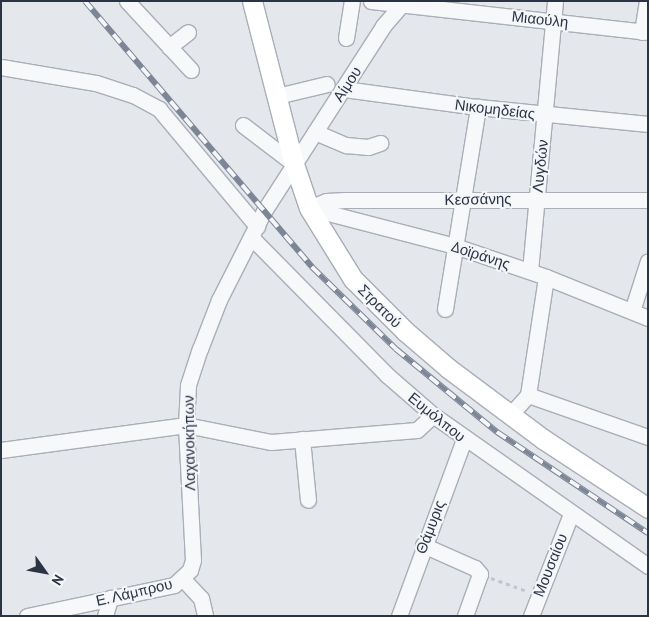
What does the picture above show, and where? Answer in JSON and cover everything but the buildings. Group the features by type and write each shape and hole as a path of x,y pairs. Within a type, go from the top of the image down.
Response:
{"main road":[{"name":"Στρατού","path":"252,1 294,164 309,208 353,279 372,301 448,368 510,415 648,508"}],"street":[{"path":"127,1 191,70"},
{"path":"346,38 352,1"},
{"name":"Μιαούλη","path":"371,1 553,19 645,32"},
{"name":"Λυγδών","path":"530,271 556,1"},
{"path":"645,32 647,1"},
{"name":"Αίμου","path":"294,164 401,5"},
{"path":"169,47 188,32"},
{"name":"Ευμόλπου","path":"2,69 96,83 133,96 159,110 254,231 386,375 464,439 648,566"},
{"path":"277,96 327,84"},
{"name":"Νικομηδείας","path":"344,89 545,115 648,124"},
{"path":"445,309 478,107"},
{"path":"243,125 294,164"},
{"path":"315,132 346,145 368,147 380,143"},
{"name":"Λαχανοκήπων","path":"183,579 192,560 186,425 188,385 219,300 254,231 294,164"},
{"name":"Κεσσάνης","path":"309,208 326,201 346,200 537,198 648,200"},
{"name":"Δοϊράνης","path":"309,208 455,246 530,271 648,318"},
{"path":"632,311 648,261"},
{"path":"510,415 528,395 546,277"},
{"path":"528,395 648,437"},
{"path":"1,450 186,425 253,440 302,439 417,430 433,415"},
{"path":"302,439 308,500"},
{"name":"Θάμυρις","path":"399,616 423,545 464,439"},
{"name":"Μουσαίου","path":"531,616 537,594 571,514"},
{"path":"423,545 475,568 480,574 465,616"},
{"path":"183,579 201,598 205,616"},
{"name":"Ε. Λάμπρου","path":"27,616 174,585 183,579"},
{"path":"105,616 110,598"}],"path":[{"path":"480,574 537,594"}],"railway":[{"path":"85,1 312,267 396,349 497,432 648,533"}]}
